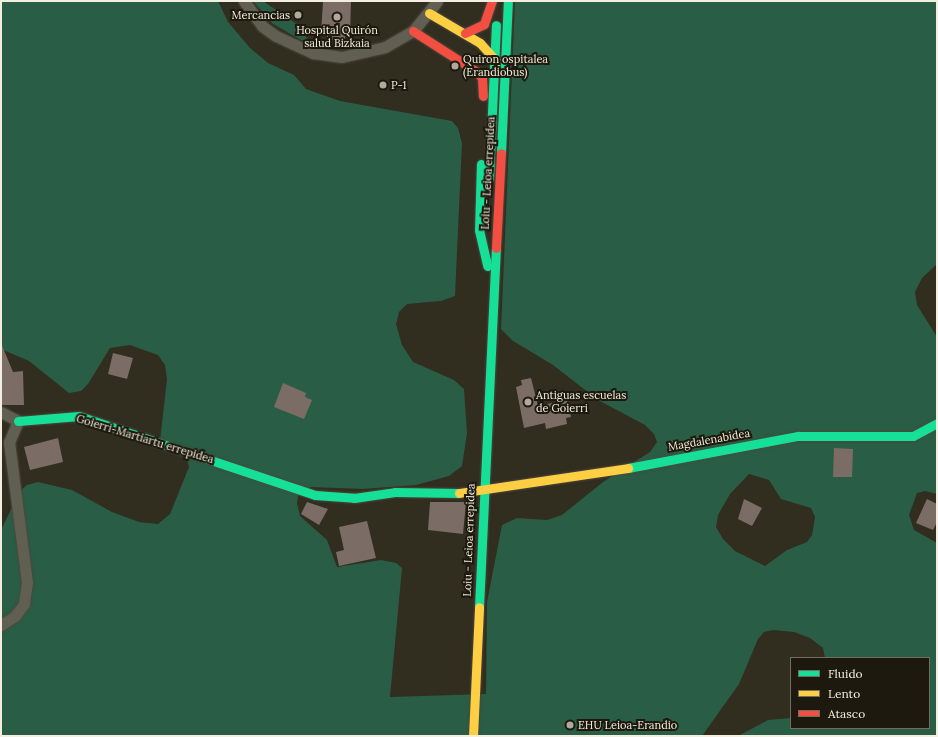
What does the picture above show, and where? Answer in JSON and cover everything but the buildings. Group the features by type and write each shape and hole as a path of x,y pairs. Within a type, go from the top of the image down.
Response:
{"main road":[{"path":"465,33 484,24 492,1"},
{"name":"Loiu - Leioa errepidea","path":"489,345 487,266 493,56 499,1"},
{"name":"Loiu - Leioa errepidea","path":"473,736 489,345 499,190 508,1"},
{"path":"429,13 465,33 493,56 498,64 494,155 499,190"},
{"path":"438,47 439,33 454,28"},
{"path":"413,31 477,72 484,85 479,230 487,266"},
{"name":"Goierri-Martiartu errepidea","path":"18,421 79,416 331,498 395,492 448,494 483,488"},
{"name":"Magdalenabidea","path":"483,488 561,480 798,436 913,436 937,423"}],"street":[{"path":"244,1 262,26 276,36 313,53 342,57 361,54 385,47 413,31 429,13 437,1"},
{"path":"1,412 18,421 9,442 27,582 24,604 15,616 1,625"}],"green space":[{"path":"1,1 218,1 228,22 250,48 268,63 294,75 306,89 340,101 452,121 458,128 462,143 455,296 441,301 407,304 399,312 396,324 402,345 413,362 454,380 464,389 467,433 462,466 449,476 416,485 363,489 310,487 298,496 297,503 300,516 327,540 337,567 381,560 396,563 402,568 390,697 486,694 487,602 502,525 517,518 547,520 562,515 603,482 650,452 657,442 654,434 645,425 598,400 553,365 513,341 501,329 515,1 937,1 937,264 922,278 915,292 917,305 937,337 937,494 925,491 917,493 909,515 914,530 937,543 937,736 738,736 768,720 790,718 790,729 930,729 930,657 825,657 823,648 810,638 794,632 773,630 764,632 758,639 739,684 702,736 1,736 1,530 20,491 27,485 38,482 72,490 112,512 139,522 158,524 170,514 189,467 187,459 160,441 167,379 165,365 158,355 130,345 110,348 88,384 81,391 69,393 29,361 1,349","holes":["749,474 769,480 781,499 811,508 815,517 812,535 807,542 787,550 765,566 735,551 723,539 716,527 718,515 730,494"]},
{"path":"253,1 263,1 298,25 308,40 301,40 273,24"}],"traffic: fast":[{"path":"501,153 508,1"},
{"path":"489,178 496,25"},
{"path":"481,164 479,230 487,266"},
{"path":"479,607 496,248"},
{"path":"18,421 79,416 315,495 354,498 395,492 459,493"},
{"path":"628,468 798,436 913,436 937,423"}],"traffic: slow":[{"path":"429,13 480,43 497,62"},
{"path":"459,493 628,468"},
{"path":"473,736 479,607"}],"traffic: jam":[{"path":"465,33 484,24 492,1"},
{"path":"413,31 477,72 482,78 483,96"},
{"path":"496,248 501,153"}],"place":[{"name":"Mercancias","path":"298,15"},
{"name":"Hospital Quirón salud Bizkaia","path":"337,17"},
{"name":"Quiron ospitalea (Erandiobus)","path":"455,66"},
{"name":"P-1","path":"383,85"},
{"name":"Antiguas escuelas de Goierri","path":"528,402"},
{"name":"EHU Leioa-Erandio","path":"570,725"}]}
